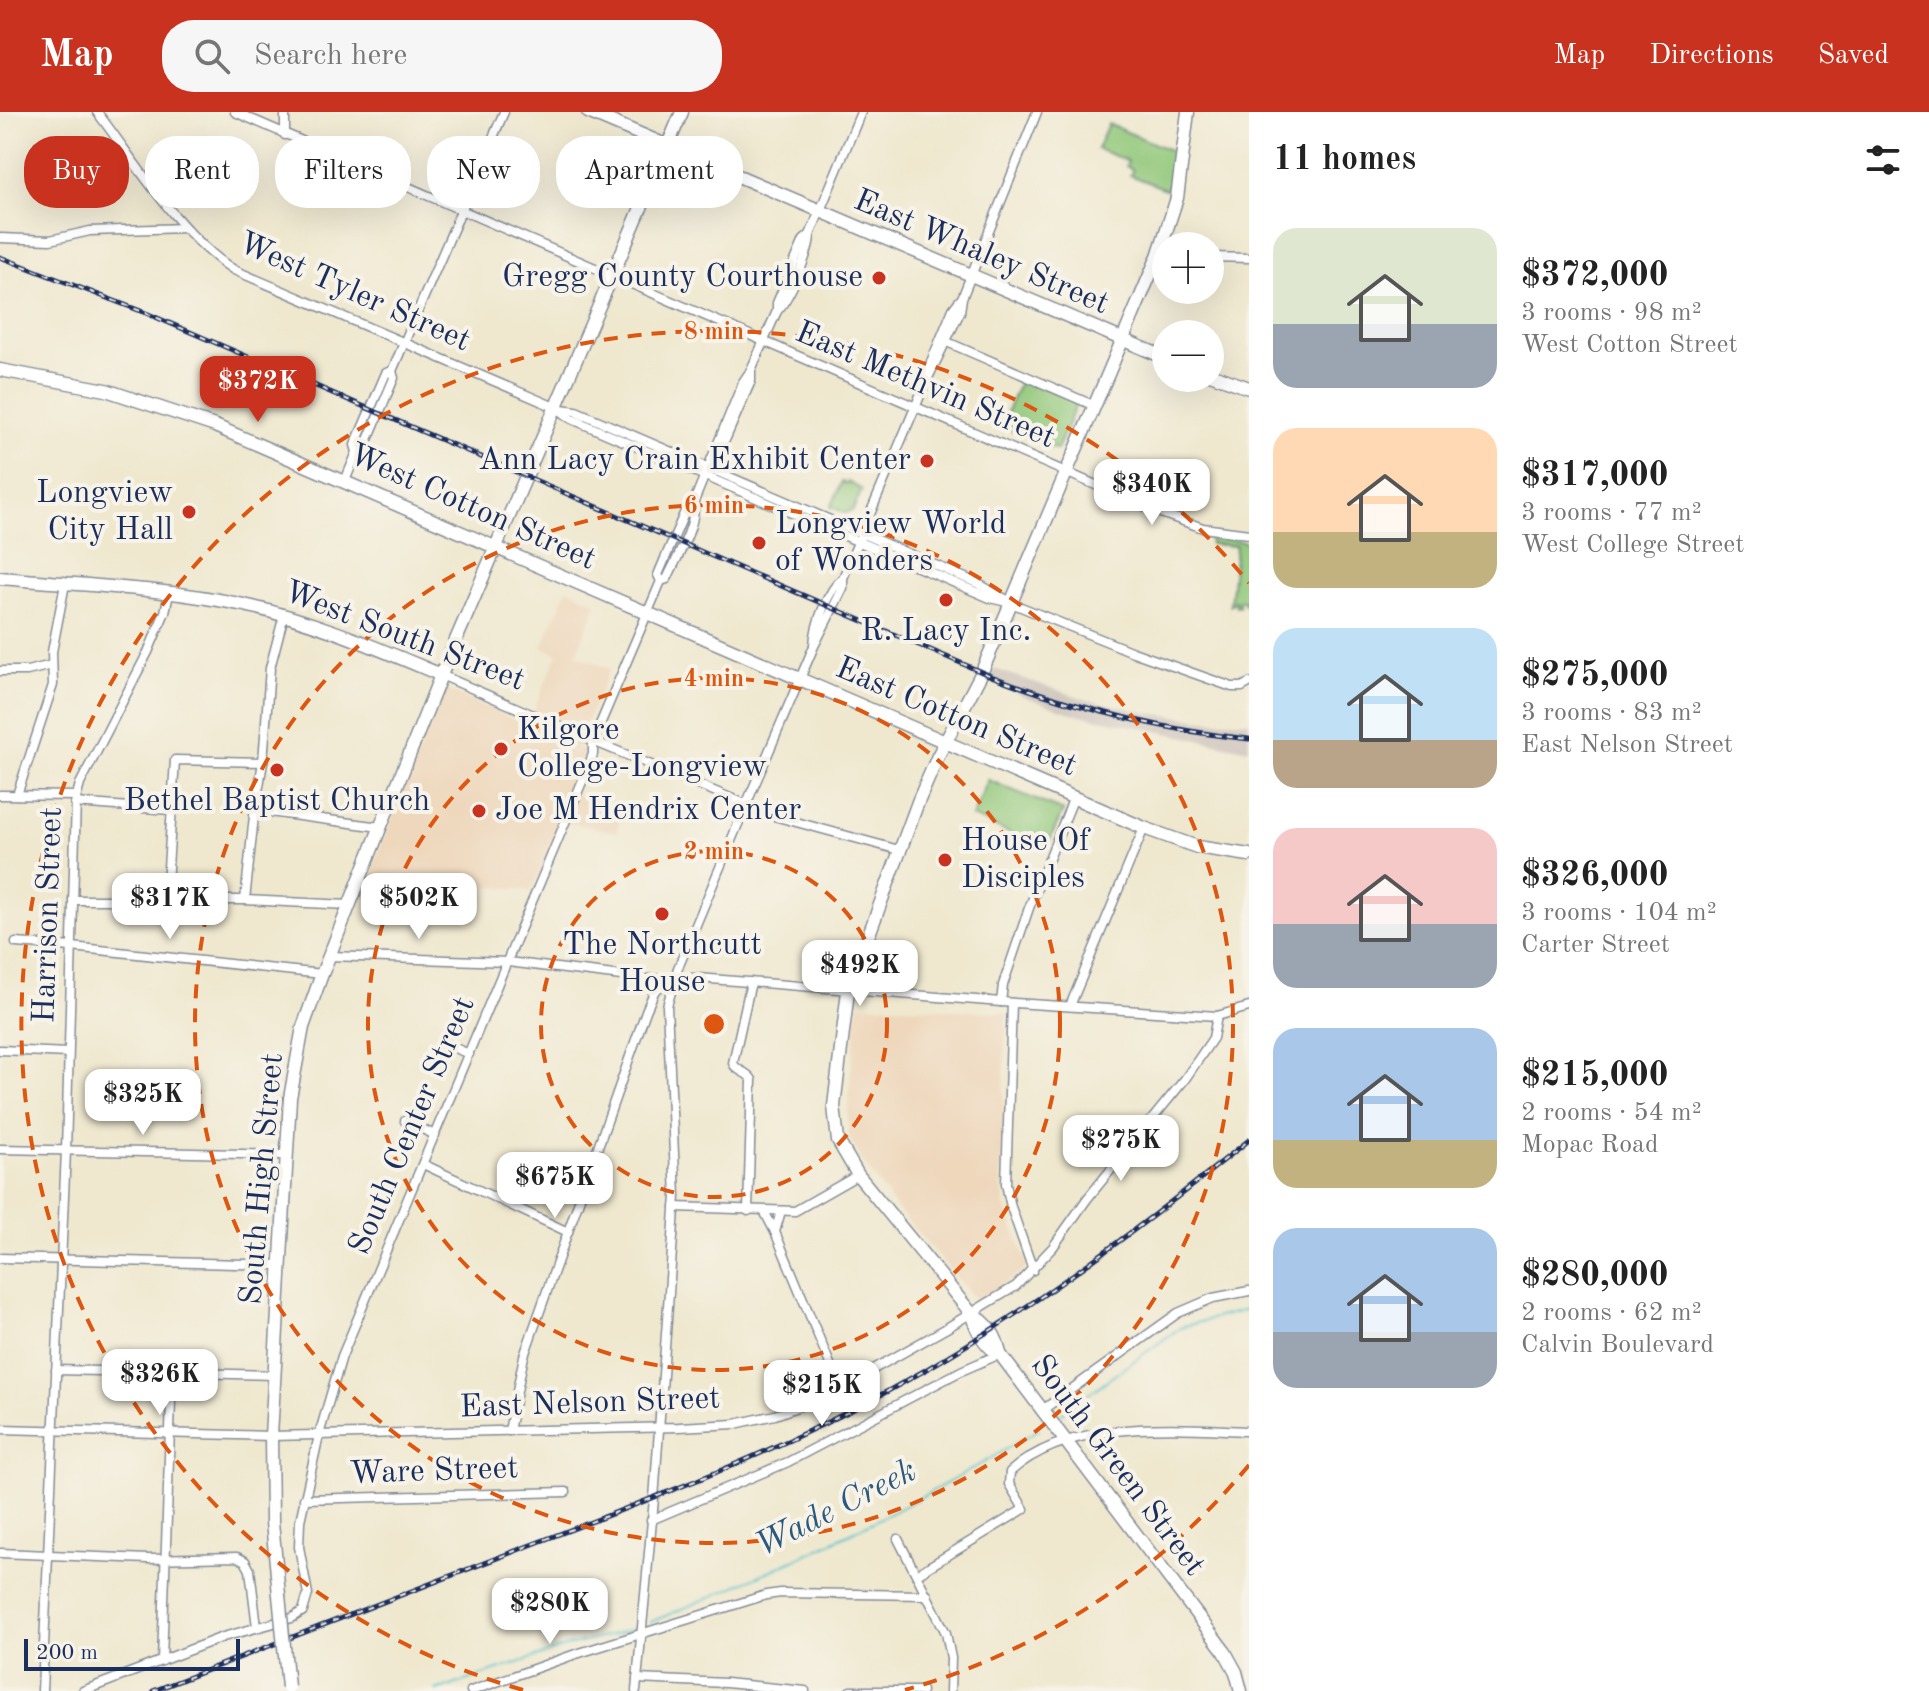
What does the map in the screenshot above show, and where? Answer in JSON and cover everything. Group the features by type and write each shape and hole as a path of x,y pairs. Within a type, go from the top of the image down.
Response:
{"main road":[{"name":"East Whaley Street","path":"588,112 642,136"},
{"name":"South High Street","path":"672,136 682,112"},
{"name":"South Green Street","path":"1168,232 1178,193 1188,112"},
{"name":"East Whaley Street","path":"743,179 1152,353"},
{"name":"South High Street","path":"289,1689 272,1522 271,1436 286,1155 291,1088 297,1056 322,974 441,675 641,208"},
{"name":"South Green Street","path":"1152,278 982,670 946,741 899,850 848,991 834,1124 838,1141 858,1175 971,1313 984,1321 998,1344 1000,1354 1041,1411 1225,1652 1236,1672 1241,1691"},
{"name":"West Cotton Street","path":"0,370 71,382 146,401 215,426 648,614"},
{"path":"1224,379 1249,388"},
{"name":"West South Street","path":"0,578 233,603 284,615 360,641 441,675"},
{"name":"East Cotton Street","path":"648,614 1144,828 1197,847 1249,855"}],"street":[{"name":"West Tyler Street","path":"97,112 185,228 234,270 557,408 576,411 860,538 993,590 1011,603 1133,652 1232,687 1239,688 1249,683"},
{"name":"East Methvin Street","path":"235,112 1188,524 1249,534"},
{"path":"285,112 285,135"},
{"path":"357,452 364,449 380,414 394,378 392,371 504,112"},
{"name":"South Center Street","path":"257,1627 292,1618 303,1611 308,1594 298,1538 319,1435 342,1356 593,754 593,741 661,581 658,575 678,542 686,509 693,504 751,381 751,370 777,311 777,303 804,240 810,235 861,112"},
{"path":"925,384 928,369 948,321 962,298 1037,112"},
{"path":"0,238 50,240 90,231 185,228"},
{"path":"1224,257 1249,258"},
{"path":"636,1691 675,1207 667,1006 675,978 814,646 815,632 830,608 835,584 843,578 925,384 960,312 962,298"},
{"path":"947,342 1095,406"},
{"path":"345,481 369,409 386,373 392,371"},
{"path":"17,795 53,685 52,665 65,584"},
{"name":"Harrison Street","path":"42,1691 66,1151 76,799 80,784 148,652 169,594"},
{"path":"245,900 263,762 271,662 284,615"},
{"path":"0,671 27,671 52,665"},
{"name":"West South Street","path":"441,675 746,805 785,819 899,850"},
{"path":"166,899 175,760 263,762"},
{"path":"0,795 76,799 171,810"},
{"path":"1001,1002 1003,985 1029,908 1074,797"},
{"path":"255,810 380,827"},
{"path":"1070,1006 1144,828"},
{"path":"73,900 245,900 349,905"},
{"path":"16,943 322,974"},
{"path":"329,956 508,962 646,979 751,982 1217,1016 1249,1007"},
{"path":"509,1431 524,1356 644,1020 655,990 675,978"},
{"path":"748,1211 752,1080 733,1063 751,982"},
{"path":"1012,1003 1006,1184 1033,1270"},
{"path":"644,1020 653,1008 667,1006"},
{"name":"East Nelson Street","path":"0,1429 271,1436 509,1431 709,1426 750,1421 790,1410 840,1388 1016,1286 1033,1270 1185,1079 1213,1038 1217,1016"},
{"path":"443,1043 469,1054"},
{"path":"0,1050 68,1053"},
{"path":"405,1121 435,1135"},
{"path":"0,1149 286,1155"},
{"path":"423,1164 568,1232"},
{"path":"675,1207 748,1211 802,1209 858,1175"},
{"path":"764,1211 840,1388"},
{"path":"775,1232 781,1211"},
{"path":"0,1258 280,1265"},
{"path":"1041,1411 1178,1313 1206,1300 1249,1291"},
{"path":"651,1520 788,1462 961,1371 1000,1354"},
{"path":"56,1370 274,1375"},
{"path":"162,1661 172,1371"},
{"path":"917,1574 1024,1509 1009,1484 1011,1470 1053,1445 1147,1428 1249,1431"},
{"name":"Ware Street","path":"304,1499 566,1492"},
{"path":"898,1539 948,1639 950,1691"},
{"path":"0,1553 148,1559 233,1556 247,1564 257,1627 83,1691"},
{"path":"471,1691 776,1593 927,1595"},
{"path":"637,1679 805,1691"},
{"path":"850,1691 922,1691"}],"shaded area":[{"name":"Kilgore College-Longview","path":"567,589 597,603 576,655 610,669 576,746 588,751 571,793 621,815 617,832 561,821 532,891 453,882 443,901 412,899 410,908 361,897 444,689 527,725 558,654 542,647"},
{"path":"994,669 1085,699 1149,713 1214,721 1249,721 1249,750 1071,713 1020,695 990,679"},
{"path":"858,1004 1006,1013 1001,1183 1005,1206 1028,1267 978,1302 894,1205 849,1137 848,1105"}],"green space":[{"path":"1108,124 1172,151 1168,190 1130,175 1133,170 1126,166 1128,161 1097,149"},
{"path":"1021,378 1077,402 1057,450 1001,426"},
{"path":"842,482 862,490 853,510 846,513 831,507"},
{"path":"1210,537 1248,544 1247,606 1242,600 1238,602 1240,606 1236,606 1235,601 1230,605 1236,546 1210,544"},
{"path":"988,780 1063,811 1046,849 972,817"}],"waterway":[{"name":"Wade Creek","path":"1059,1415 1181,1327 1249,1309"},
{"name":"Wade Creek","path":"651,1622 849,1534 946,1484 1039,1429"},
{"name":"Wade Creek","path":"436,1691 568,1646 634,1629"}],"railway":[{"path":"0,257 146,313 991,676 1118,716 1183,730 1249,739"},
{"path":"153,1691 673,1490 846,1413 936,1364 1029,1305 1119,1242 1249,1140"}],"place":[{"name":"Gregg County Courthouse","path":"879,278"},
{"name":"Ann Lacy Crain Exhibit Center","path":"927,461"},
{"name":"Longview City Hall","path":"189,512"},
{"name":"Longview World of Wonders","path":"759,543"},
{"name":"R. Lacy Inc.","path":"946,600"},
{"name":"Kilgore College-Longview","path":"501,749"},
{"name":"Bethel Baptist Church","path":"277,770"},
{"name":"Joe M Hendrix Center","path":"479,811"},
{"name":"House Of Disciples","path":"945,860"},
{"name":"The Northcutt House","path":"662,914"}]}
